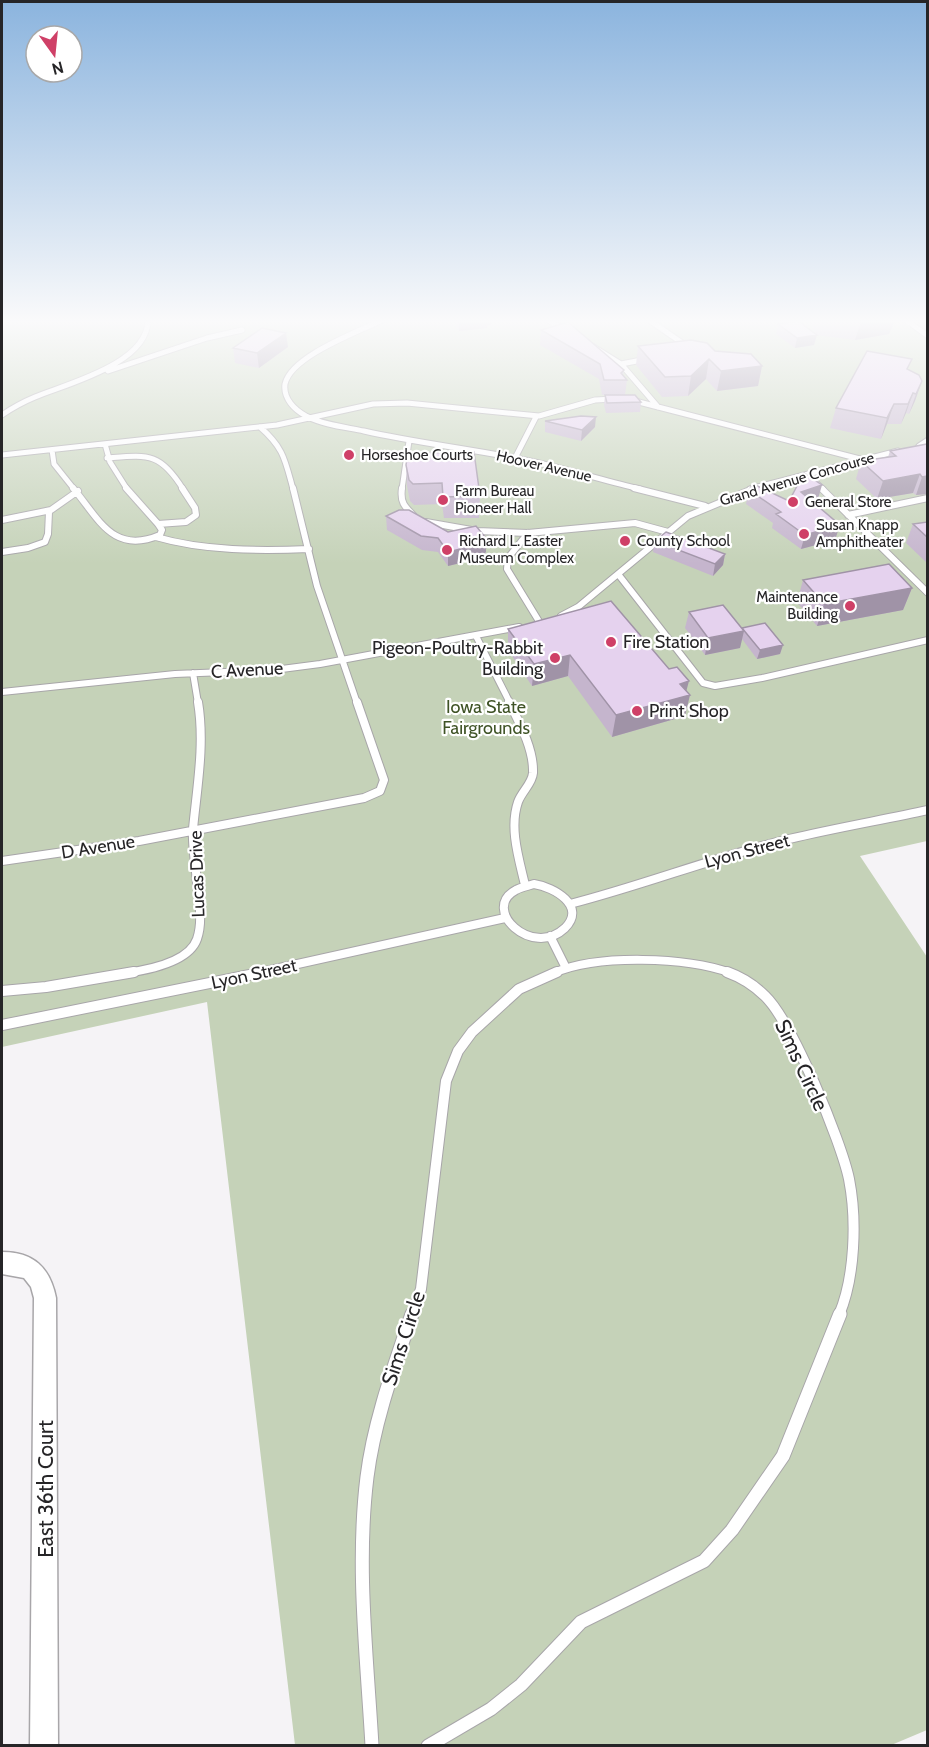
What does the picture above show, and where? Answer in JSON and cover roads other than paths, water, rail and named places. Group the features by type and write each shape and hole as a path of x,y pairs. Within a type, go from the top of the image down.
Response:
{"street":[{"name":"East 36th Court","path":"2,1263 16,1263 33,1270 43,1284 45,1298 44,1746"}],"lane":[{"path":"2,415 22,402"},
{"path":"288,402 292,407 311,418"},
{"path":"2,454 260,427 311,418 337,410 388,402 536,417 597,402"},
{"path":"639,402 863,460"},
{"path":"653,402 658,407"},
{"path":"514,458 536,417"},
{"name":"Hoover Avenue","path":"311,418 409,441 514,458 705,506"},
{"path":"194,832 364,798 380,791 384,780 317,586 302,519 282,451 275,440 260,427"},
{"path":"409,441 401,498 411,514 423,521 447,527 528,533 634,523 668,532"},
{"name":"Grand Avenue Concourse","path":"557,618 578,607 688,516 705,506 807,474 919,446 927,442"},
{"path":"52,450 54,464 78,491 111,535 123,541 143,542 156,537 162,531 123,483 107,458 105,444"},
{"path":"107,458 156,458 166,463 195,508 196,515 186,522 158,524"},
{"path":"807,474 927,593"},
{"path":"2,520 49,512 63,506 78,491"},
{"path":"848,515 927,498"},
{"path":"2,552 28,548 45,542 48,534 49,512"},
{"name":"C Avenue","path":"2,692 194,673 274,669 341,661 544,622 507,569 508,558 528,533"},
{"path":"156,537 170,542 228,547 281,551 309,549"},
{"path":"618,574 703,683 715,686 762,678 927,640"},
{"path":"476,636 510,706 531,760 533,774 519,800 516,826 516,846 525,885"},
{"name":"Lucas Drive","path":"2,991 46,987 157,968 184,954 197,940 200,915 194,832 200,772 201,719 194,673"},
{"name":"Lyon Street","path":"570,904 626,890 707,862 789,839 927,810"},
{"name":"D Avenue","path":"2,861 194,832"},
{"path":"525,885 552,887 566,897 570,904 570,919 566,927 550,936 539,938 518,932 505,918 503,912 506,898 517,888 525,885"},
{"name":"Lyon Street","path":"2,1025 214,983 505,918"},
{"path":"550,936 566,968"},
{"name":"Sims Circle","path":"372,1746 361,1558 367,1476 382,1406 421,1288 446,1081 458,1051 472,1032 519,989 566,968 621,960 669,961 722,970 753,985 765,996 790,1032 813,1082 843,1159 849,1180 854,1242 844,1304 834,1334 783,1456 732,1530 704,1561 581,1622 521,1685 491,1709 428,1746"}],"place":[{"name":"Horseshoe Courts","path":"349,455"},
{"name":"Farm Bureau Pioneer Hall","path":"443,500"},
{"name":"General Store","path":"793,502"},
{"name":"Susan Knapp Amphitheater","path":"804,534"},
{"name":"County School","path":"625,541"},
{"name":"Richard L. Easter Museum Complex","path":"447,550"},
{"name":"Maintenance Building","path":"850,606"},
{"name":"Fire Station","path":"611,642"},
{"name":"Pigeon-Poultry-Rabbit Building","path":"555,658"},
{"name":"Print Shop","path":"637,711"}],"park label":[{"name":"Iowa State Fairgrounds","path":"486,717"}]}
